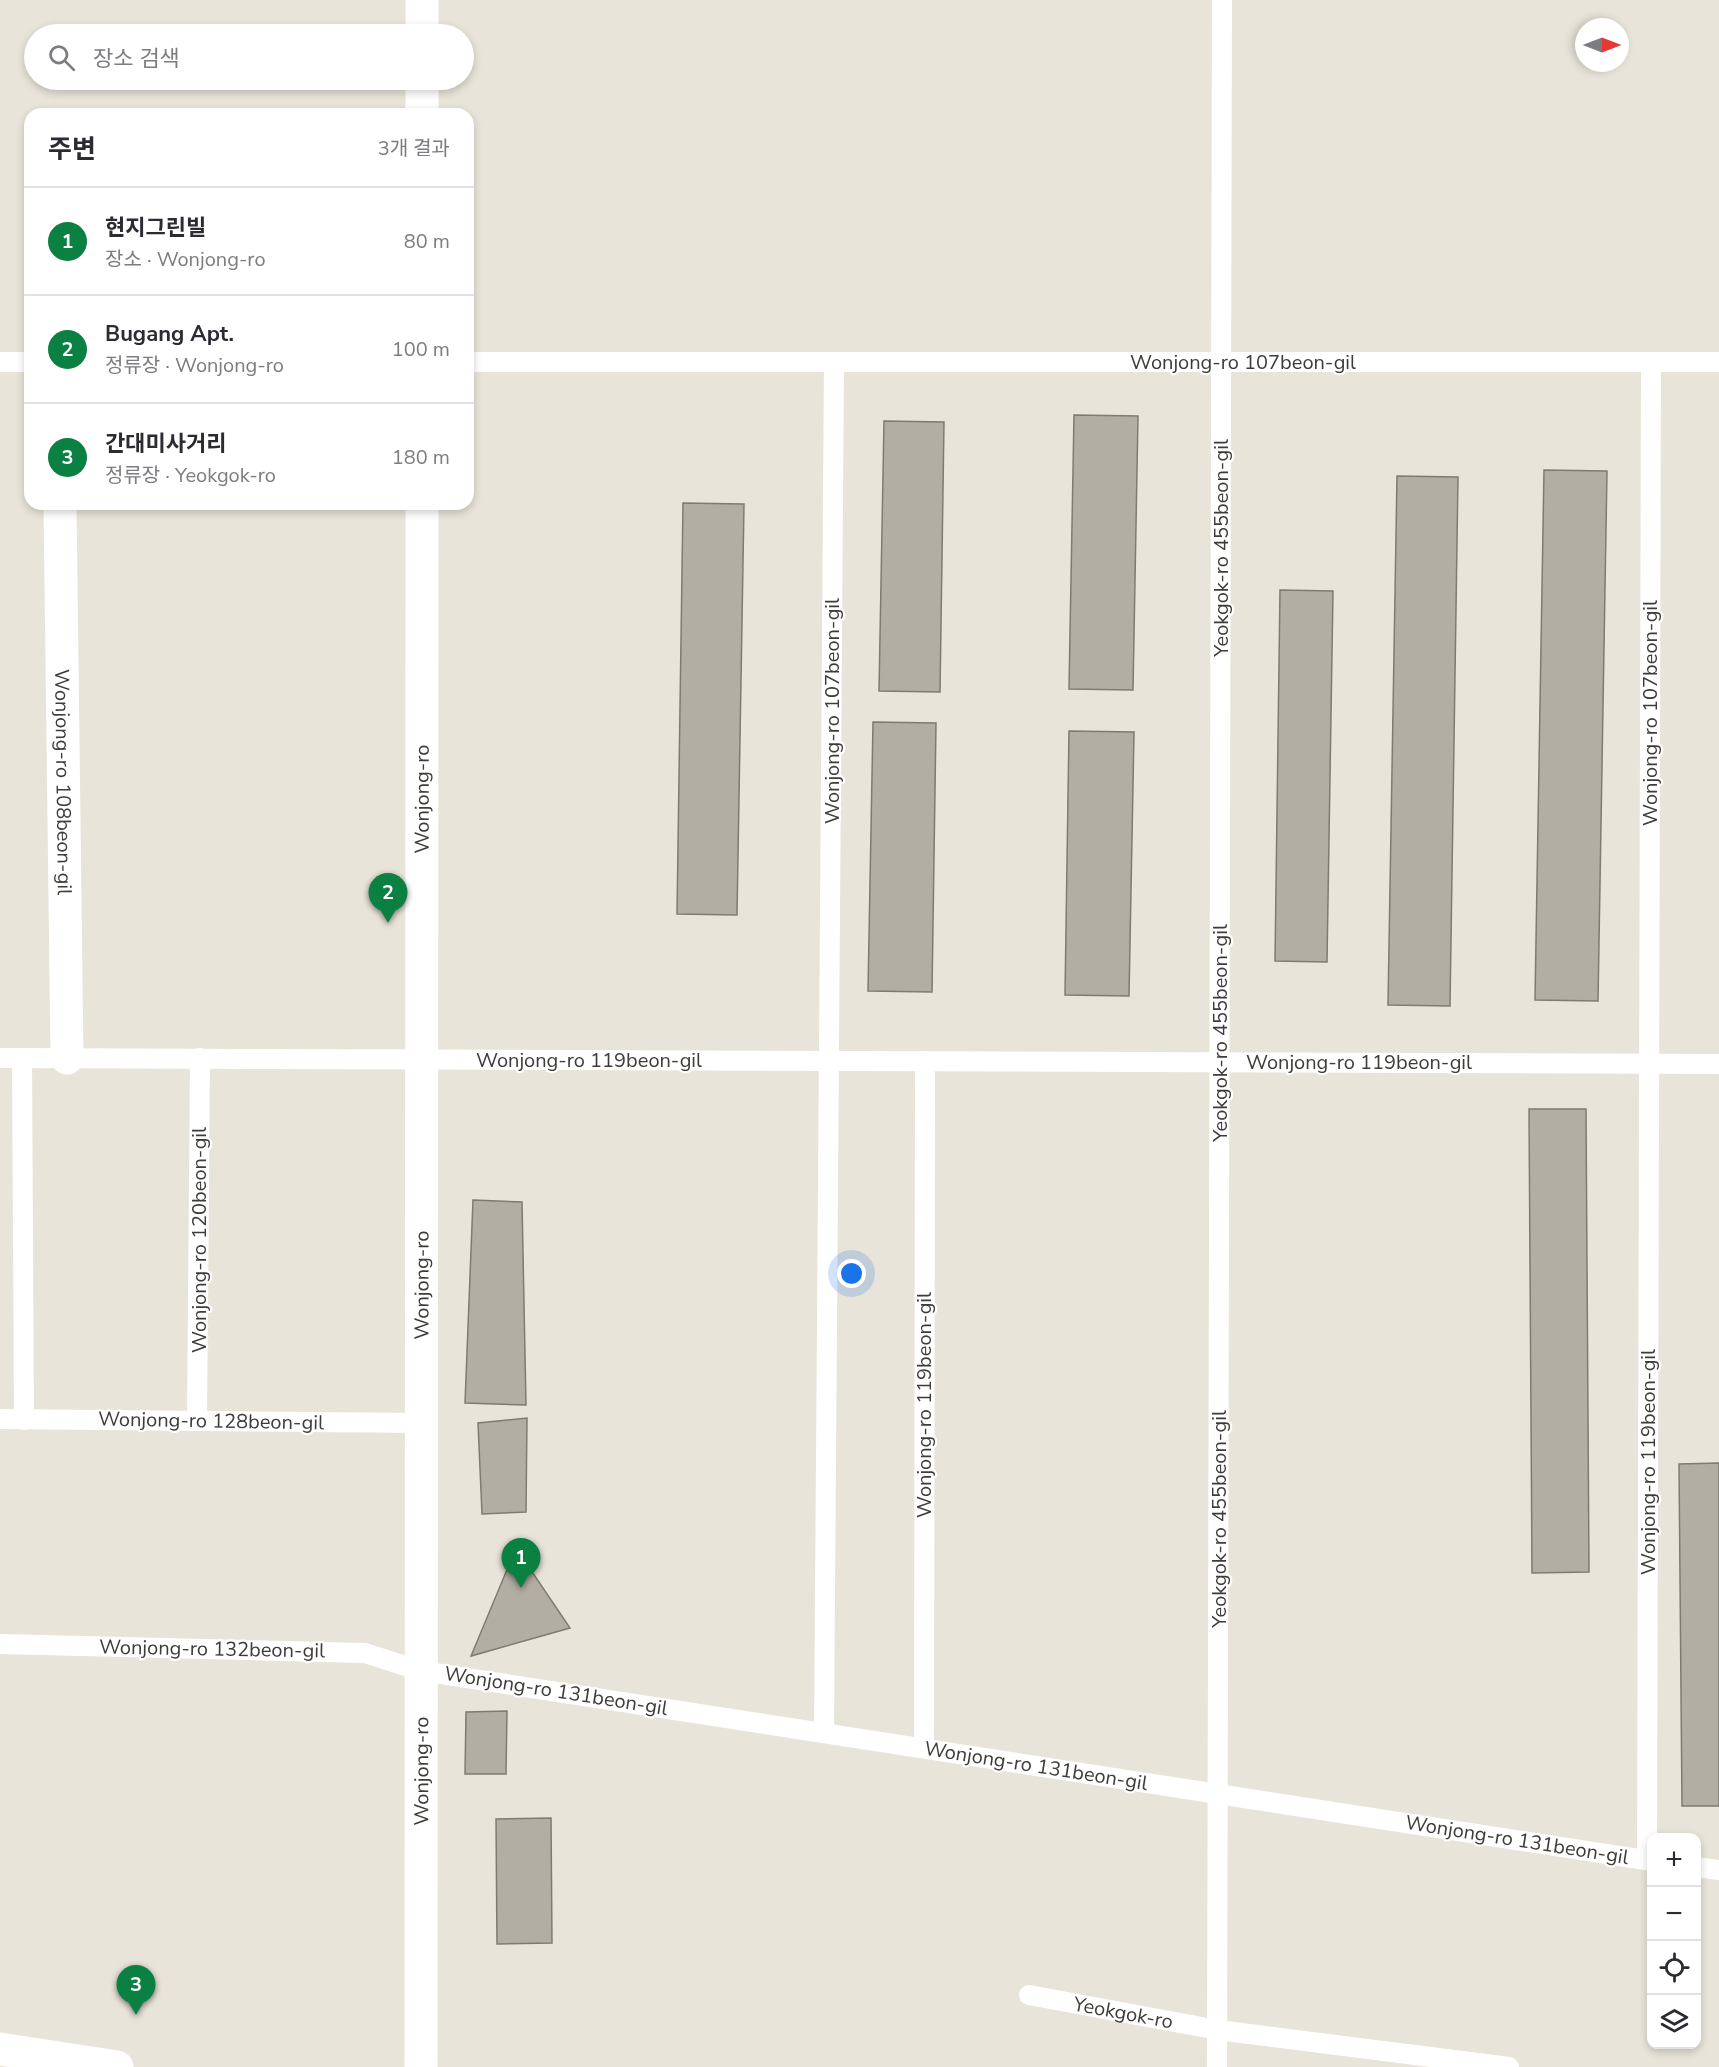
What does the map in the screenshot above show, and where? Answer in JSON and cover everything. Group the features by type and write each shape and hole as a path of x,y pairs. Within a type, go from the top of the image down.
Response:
{"street":[{"path":"422,0 422,24"},
{"path":"422,90 422,108"},
{"name":"Wonjong-ro 108beon-gil","path":"60,510 67,1058"},
{"name":"Wonjong-ro","path":"421,2067 422,510"},
{"path":"0,2049 117,2067"}],"lane":[{"name":"Yeokgok-ro 455beon-gil","path":"1217,2067 1222,0"},
{"path":"0,362 24,362"},
{"name":"Wonjong-ro 107beon-gil","path":"474,362 1719,362"},
{"name":"Wonjong-ro 107beon-gil","path":"829,1060 834,362"},
{"name":"Wonjong-ro 107beon-gil","path":"1648,1063 1651,362"},
{"path":"0,1058 421,1059"},
{"path":"22,1058 24,1420"},
{"name":"Wonjong-ro 120beon-gil","path":"197,1421 200,1058"},
{"name":"Wonjong-ro 119beon-gil","path":"421,1059 1719,1064"},
{"path":"824,1733 829,1060"},
{"name":"Wonjong-ro 119beon-gil","path":"924,1748 925,1061"},
{"name":"Wonjong-ro 119beon-gil","path":"1648,1063 1649,1833"},
{"name":"Wonjong-ro 128beon-gil","path":"0,1419 421,1423"},
{"name":"Wonjong-ro 132beon-gil","path":"0,1644 365,1653 421,1671"},
{"name":"Wonjong-ro 131beon-gil","path":"421,1671 1647,1860"},
{"path":"1701,1868 1719,1870"},
{"name":"Yeokgok-ro","path":"1029,1995 1218,2030 1509,2067"}],"building":[{"path":"1074,415 1138,416 1133,690 1069,689"},
{"path":"884,421 944,422 940,692 879,691"},
{"path":"1544,470 1607,471 1598,1001 1535,1000"},
{"path":"1397,476 1458,477 1450,1006 1388,1005"},
{"path":"683,503 744,504 737,915 677,914"},
{"path":"1280,590 1333,591 1327,962 1275,961"},
{"path":"873,722 936,723 932,992 868,991"},
{"path":"1069,731 1134,732 1129,996 1065,995"},
{"path":"1529,1109 1586,1109 1589,1572 1532,1573"},
{"path":"473,1200 522,1202 526,1405 465,1403"},
{"path":"527,1418 526,1512 482,1514 478,1423"},
{"path":"1719,1463 1719,1806 1682,1806 1679,1464"},
{"path":"516,1548 570,1628 471,1656"},
{"path":"507,1711 506,1774 465,1774 466,1712"},
{"path":"551,1818 552,1943 497,1944 496,1819"}],"place":[{"name":"Bugang Apt.","path":"388,923"},
{"name":"현지그린빌","path":"521,1588"},
{"name":"간대미사거리","path":"136,2015"}]}
